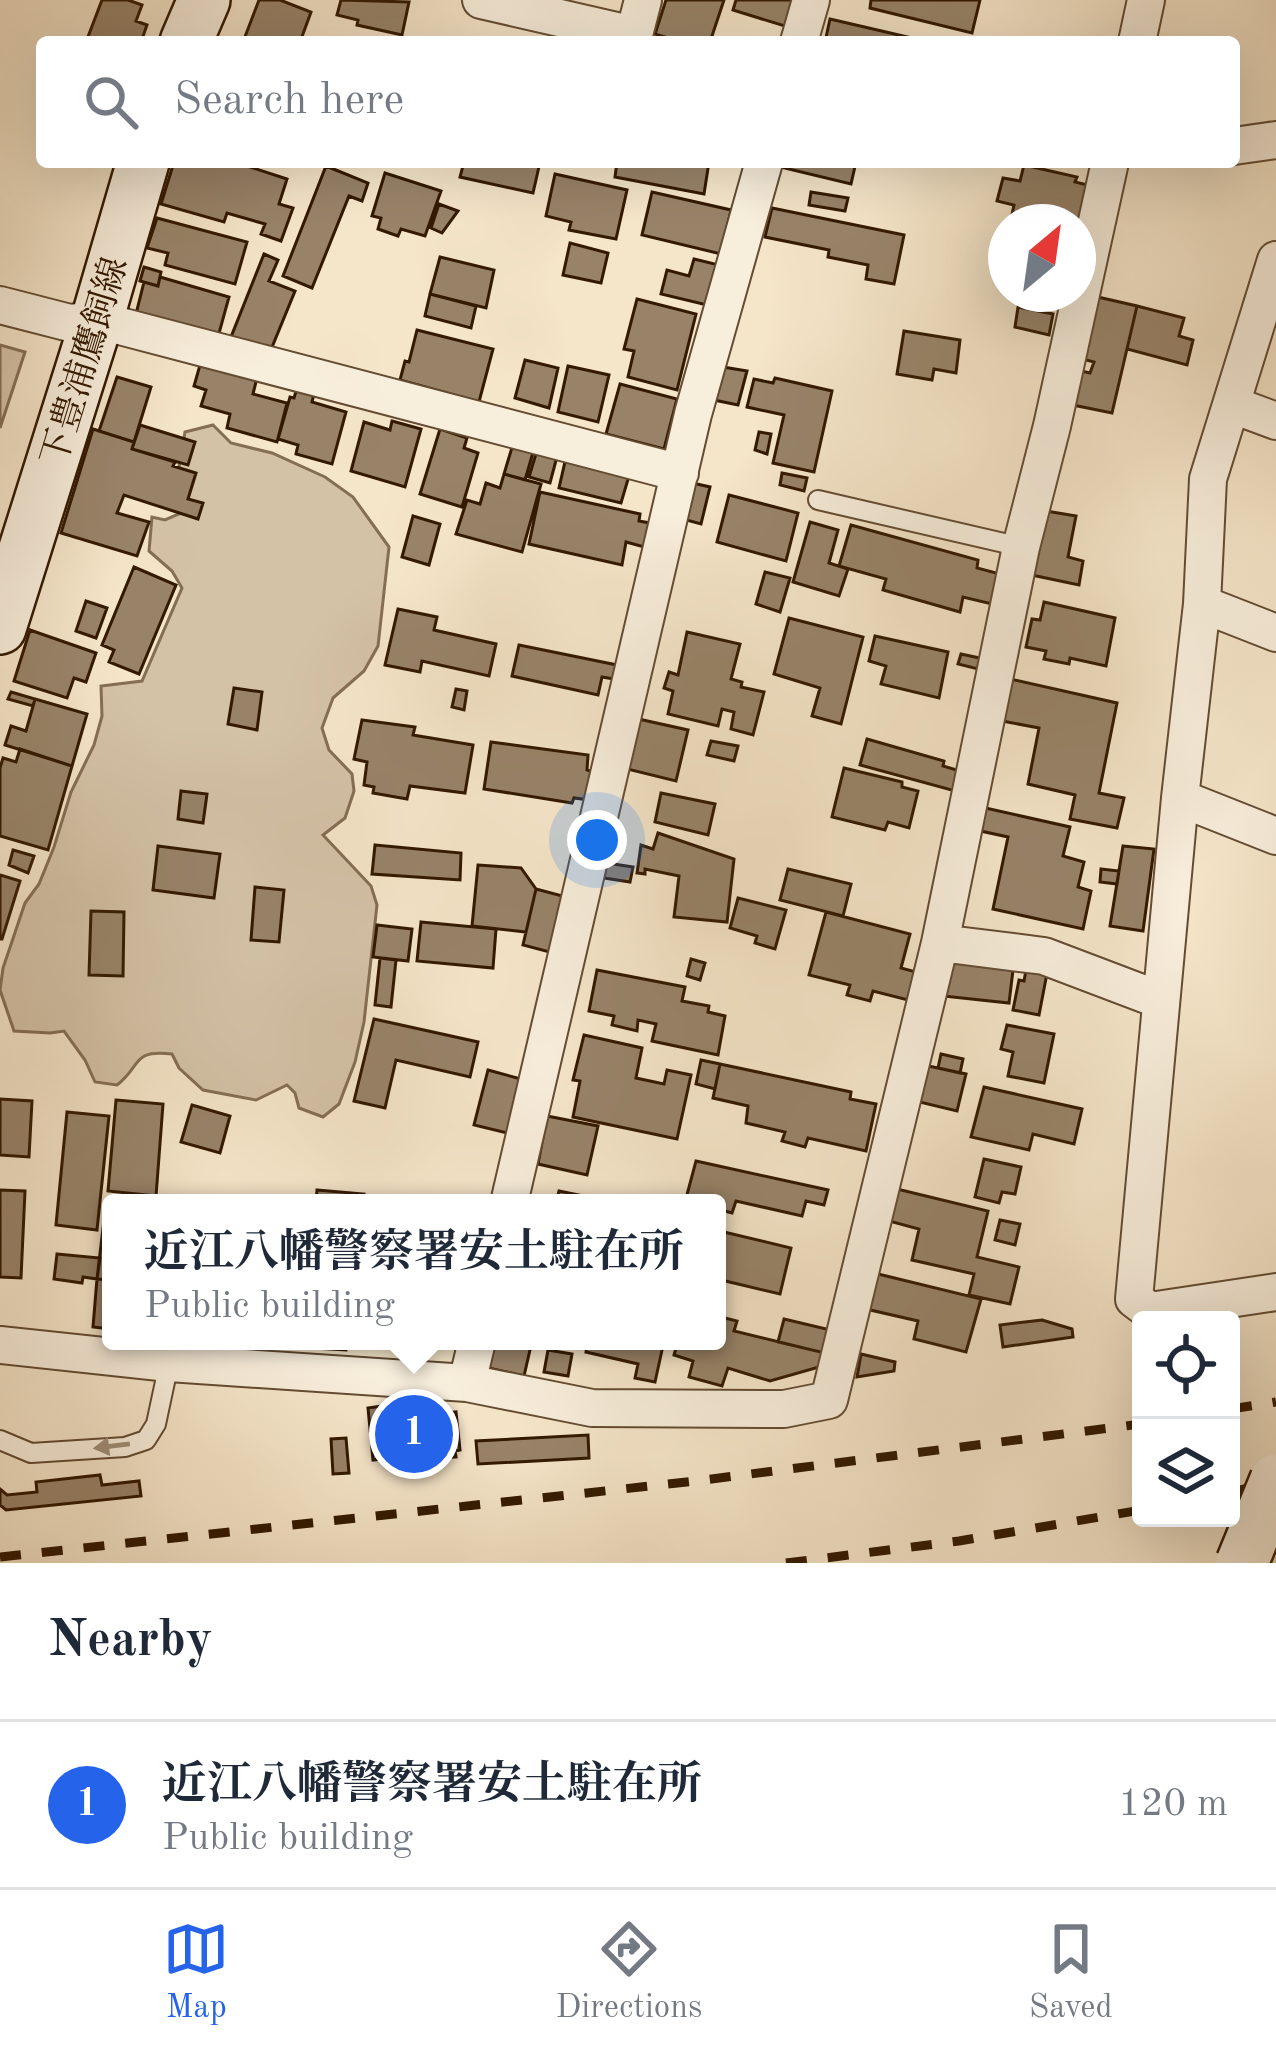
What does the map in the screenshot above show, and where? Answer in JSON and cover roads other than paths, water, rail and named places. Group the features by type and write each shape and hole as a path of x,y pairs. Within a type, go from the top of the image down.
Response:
{"main road":[{"path":"189,36 204,0"},
{"name":"下豊浦鷹飼線","path":"0,628 141,168"},
{"path":"1242,1563 1276,1480"}],"street":[{"path":"481,0 634,35 643,0"},
{"path":"801,36 811,0"},
{"path":"1138,36 1146,0"},
{"path":"1240,145 1276,140"},
{"path":"511,1194 680,473 762,168"},
{"path":"0,1345 169,1364 467,1383 592,1408 784,1409 830,1400 940,943 1021,547 1109,168"},
{"path":"1276,260 1208,479 1202,604 1134,1299 1150,1311 1276,1292"},
{"path":"0,304 70,323 98,320 680,473"},
{"path":"1233,405 1276,421"},
{"path":"1202,604 1276,633"},
{"path":"1180,798 1276,836"},
{"path":"940,943 1044,956 1160,1000"},
{"path":"467,1383 475,1350"}],"lane":[{"path":"818,500 1021,547"},
{"path":"0,1440 31,1453 125,1447 146,1440 156,1424 169,1364"}],"railway":[{"path":"1240,1408 1276,1402"},
{"path":"0,1557 696,1481 1132,1425"},
{"path":"1240,1490 1276,1482"},
{"path":"786,1563 959,1541 1132,1512"}],"place":[{"name":"近江八幡警察署安土駐在所","path":"414,1434"}]}
